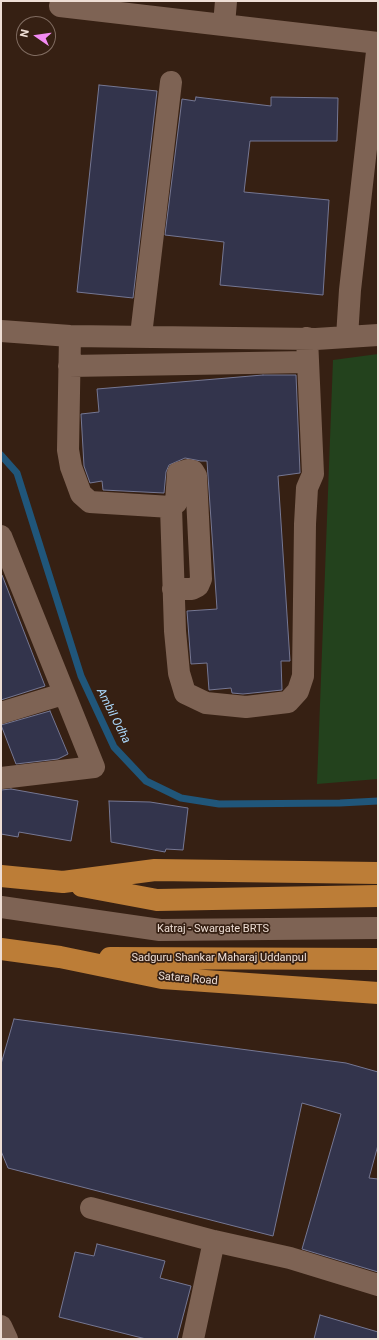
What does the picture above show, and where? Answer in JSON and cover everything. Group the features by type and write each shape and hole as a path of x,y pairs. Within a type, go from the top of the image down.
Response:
{"highway":[{"path":"63,882 155,870 378,873"},
{"path":"1,876 63,882 157,900 378,896"},
{"name":"Satara Road","path":"1,949 60,957 162,978 378,993"},
{"name":"Sadguru Shankar Maharaj Uddanpul","path":"60,957 378,959"}],"street":[{"path":"224,25 226,1"},
{"path":"60,6 378,43 371,177 350,290 347,337"},
{"path":"141,335 171,82"},
{"path":"1,331 70,336 141,335 307,338 378,335"},
{"path":"70,336 68,450 71,467 81,494 90,502 171,507 176,503 178,473 188,470 193,471 196,476 201,579 198,586 192,589 173,589"},
{"path":"171,507 176,638 179,673 185,693 206,703 246,707 288,702 298,691 303,676 305,524 307,488 312,474 307,338"},
{"path":"70,366 308,362"},
{"path":"1,536 63,694 94,767 1,778"},
{"path":"1,713 63,694"},
{"name":"Katraj - Swargate BRTS","path":"1,907 160,930 378,928"},
{"path":"91,1208 214,1241 290,1258 378,1285"},
{"path":"193,1339 214,1241"},
{"path":"1,1326 7,1339"}],"green space":[{"path":"378,354 378,779 317,784 333,360"}],"building":[{"path":"99,85 157,91 133,298 77,292"},
{"path":"196,97 271,106 271,97 338,98 337,141 250,141 244,192 329,200 323,295 220,285 224,242 165,235 182,99 195,101"},
{"path":"263,375 296,375 300,473 278,476 290,661 281,661 282,690 243,694 232,693 231,688 209,690 207,663 191,664 187,611 217,609 207,461 185,458 169,465 166,472 164,493 103,490 102,481 90,483 84,466 81,414 99,412 97,389"},
{"path":"1,575 45,686 1,700"},
{"path":"50,711 68,754 58,759 16,764 1,725"},
{"path":"11,789 78,801 71,841 19,832 18,837 1,834 1,790"},
{"path":"109,801 150,802 188,808 183,850 166,849 165,852 111,842"},
{"path":"14,1019 346,1063 378,1072 378,1145 369,1178 378,1179 378,1272 302,1249 341,1114 302,1103 273,1236 8,1168 1,1151 1,1064"},
{"path":"97,1244 165,1261 160,1278 191,1286 177,1339 146,1339 59,1317 75,1252 94,1256"},
{"path":"320,1315 378,1332 378,1339 314,1339"}],"waterway":[{"name":"Ambil Odha","path":"1,455 17,473 81,676 114,747 146,781 181,798 219,804 340,803 378,801"}]}
